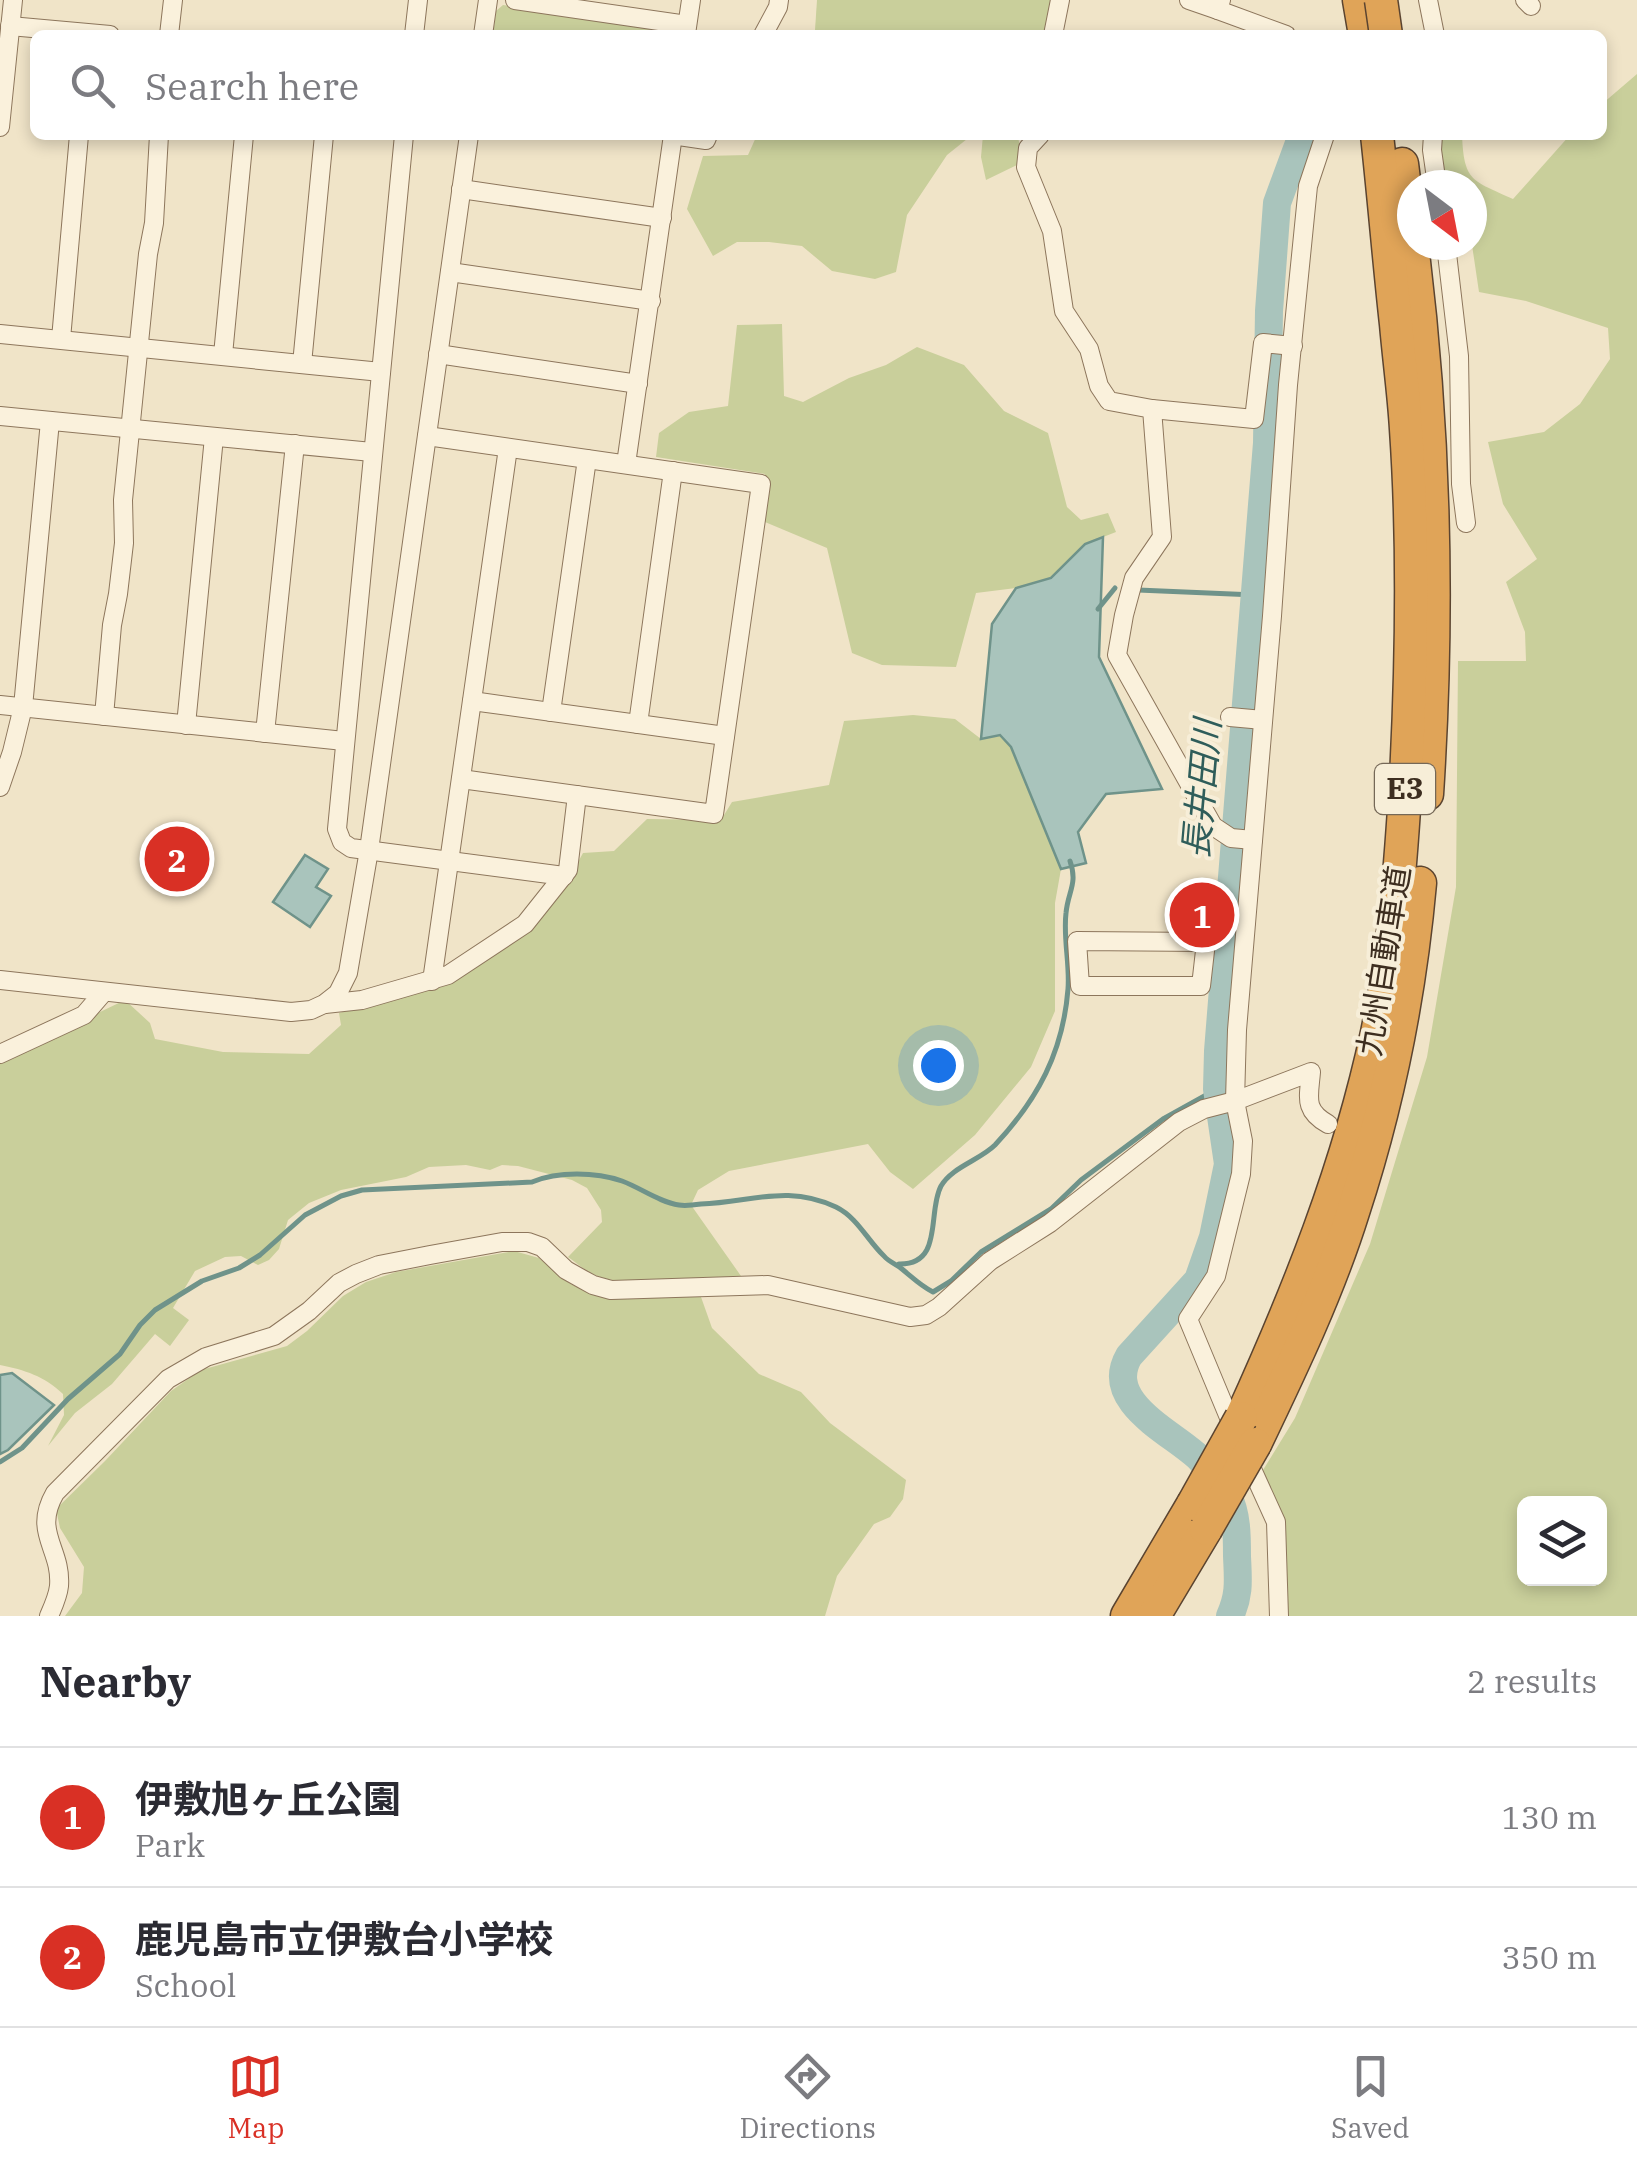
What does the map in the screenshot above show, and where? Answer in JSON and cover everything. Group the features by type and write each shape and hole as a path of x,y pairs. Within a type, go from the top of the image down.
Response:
{"highway":[{"path":"1359,0 1367,30"},
{"path":"1381,0 1385,30"},
{"name":"九州自動車道","path":"1248,1431 1329,1208 1377,1032 1392,944 1402,838 1412,624 1406,428 1377,140"},
{"name":"九州自動車道","path":"1400,140 1403,170"},
{"name":"九州自動車道","path":"1154,1616 1200,1517 1316,1312 1353,1214 1400,1037 1414,944 1431,740 1434,523 1428,405 1414,260"},
{"name":"九州自動車道","path":"1127,1616 1200,1517"}],"street":[{"path":"0,127 12,0"},
{"path":"170,30 173,0"},
{"path":"415,30 418,0"},
{"path":"484,30 488,0"},
{"path":"515,0 687,30 690,0"},
{"path":"766,30 780,0"},
{"path":"1054,30 1060,0"},
{"path":"1189,0 1220,5 1275,30"},
{"path":"1371,30 1389,0"},
{"path":"1428,0 1434,30"},
{"path":"10,26 49,30"},
{"path":"60,338 79,140"},
{"path":"104,716 124,543 122,500 154,223 159,140"},
{"path":"224,354 244,140"},
{"path":"302,364 324,140"},
{"path":"404,140 337,829 342,842 351,848 564,876"},
{"path":"0,980 291,1012 311,1010 338,993 348,973 369,850 468,140"},
{"path":"626,464 671,140"},
{"path":"1035,140 1028,148 1026,167 1052,231 1064,311 1089,348 1099,386 1109,401 1254,419 1263,343 1293,346"},
{"path":"1279,1616 1276,1522 1188,1319 1216,1276 1241,1174 1242,1141 1236,1102 1237,921 1242,839 1263,720 1308,186 1324,140"},
{"path":"1433,140 1435,170"},
{"path":"461,190 662,218"},
{"path":"1448,260 1459,356 1461,484 1466,522"},
{"path":"450,272 650,301"},
{"path":"0,334 381,372"},
{"path":"438,354 638,384"},
{"path":"1152,409 1162,537 1134,578 1118,655 1212,826 1242,839"},
{"path":"0,416 372,452"},
{"path":"0,787 23,707 50,421"},
{"path":"427,436 761,484 714,814 461,779"},
{"path":"186,724 214,437"},
{"path":"265,733 294,444"},
{"path":"432,981 508,448"},
{"path":"551,712 587,459"},
{"path":"638,724 674,472"},
{"path":"472,701 725,736"},
{"path":"0,705 344,741"},
{"path":"1230,717 1263,720"},
{"path":"324,1004 362,1000 448,975 524,924 568,870 577,796"},
{"path":"1206,942 1077,941 1080,986 1201,986 1212,920 1237,921"},
{"path":"0,1054 84,1014 103,992"},
{"path":"49,1616 59,1586 45,1522 56,1493 168,1380 206,1357 274,1336 339,1283 379,1265 502,1242 528,1242 542,1247 566,1270 610,1290 768,1285 910,1318 926,1315 990,1261 1050,1223 1179,1122 1204,1110 1236,1102 1312,1072 1308,1103 1314,1116 1328,1124"}],"green space":[{"path":"817,0 1068,0 1049,30 815,30"},
{"path":"503,5 674,30 494,30 496,11"},
{"path":"1637,74 1637,1616 1274,1616 1284,1521 1263,1470 1295,1418 1370,1244 1427,1057 1456,887 1458,661 1526,661 1525,632 1506,582 1537,559 1503,504 1488,442 1544,432 1580,404 1610,359 1608,328 1526,301 1479,292 1474,260 1487,260 1488,188 1513,199 1566,140 1607,140 1607,100"},
{"path":"755,140 966,140 947,155 907,215 896,272 875,279 832,271 802,246 737,242 713,256 687,209 703,156 748,155"},
{"path":"983,140 1019,140 1025,161 986,180 981,157"},
{"path":"1423,140 1463,140 1468,170 1429,170"},
{"path":"782,324 784,396 803,402 917,347 964,365 1004,411 1048,433 1067,507 1081,520 1108,513 1116,532 1085,544 1051,578 976,593 956,667 882,665 852,653 827,548 760,520 765,474 656,457 659,433 689,412 728,406 737,325"},
{"path":"913,715 955,719 981,739 1000,735 1011,747 1061,869 1055,903 1055,1011 1031,1067 975,1135 913,1189 890,1172 868,1144 729,1171 698,1190 691,1205 741,1276 662,1283 610,1280 568,1257 602,1222 601,1210 587,1188 572,1180 518,1166 502,1165 490,1170 466,1165 429,1167 406,1177 341,1190 309,1203 288,1220 279,1249 269,1260 258,1265 241,1256 225,1257 195,1271 173,1308 189,1320 170,1346 155,1334 112,1384 75,1413 48,1446 64,1415 63,1394 34,1375 0,1365 0,1060 125,1000 150,1023 155,1039 223,1052 309,1054 341,1025 339,1013 409,993 468,965 565,886 583,853 614,851 647,819 721,820 732,802 829,785 844,721"},
{"path":"514,1251 539,1258 584,1291 607,1297 701,1297 712,1328 759,1374 801,1392 830,1423 906,1480 903,1499 890,1517 874,1524 837,1576 825,1616 65,1616 82,1593 84,1567 60,1528 56,1509 171,1391 201,1370 287,1346 343,1296 366,1282 396,1272"}],"water":[{"path":"1103,537 1099,657 1162,789 1106,794 1078,832 1086,863 1061,869 1011,747 1000,735 981,739 992,624 1016,588 1051,578 1085,544"},
{"path":"305,855 328,869 316,887 331,896 310,927 273,902"},
{"path":"12,1373 54,1405 0,1454 0,1375"}],"waterway":[{"name":"長井田川","path":"1230,1616 1238,1580 1236,1525 1228,1496 1200,1459 1133,1402 1123,1373 1129,1356 1198,1280 1213,1237 1228,1164 1217,1089 1218,1051 1267,443 1269,311 1277,203 1300,140"},
{"path":"1098,609 1115,588"},
{"path":"1138,590 1255,595"},
{"path":"899,1264 913,1262 928,1247 937,1197 946,1179 995,1145 1024,1110 1046,1073 1061,1033 1068,989 1065,922 1073,882 1070,861"},
{"path":"0,1462 22,1448 68,1399 120,1354 155,1310 202,1281 239,1268 260,1255 305,1215 341,1196 362,1190 532,1182 577,1174 622,1181 681,1205 769,1196 801,1197 844,1212 886,1258 933,1292 951,1281 981,1252 1051,1209 1081,1180 1163,1119 1217,1089"}],"place":[{"name":"鹿児島市立伊敷台小学校","path":"177,859"},
{"name":"伊敷旭ヶ丘公園","path":"1202,915"}]}
